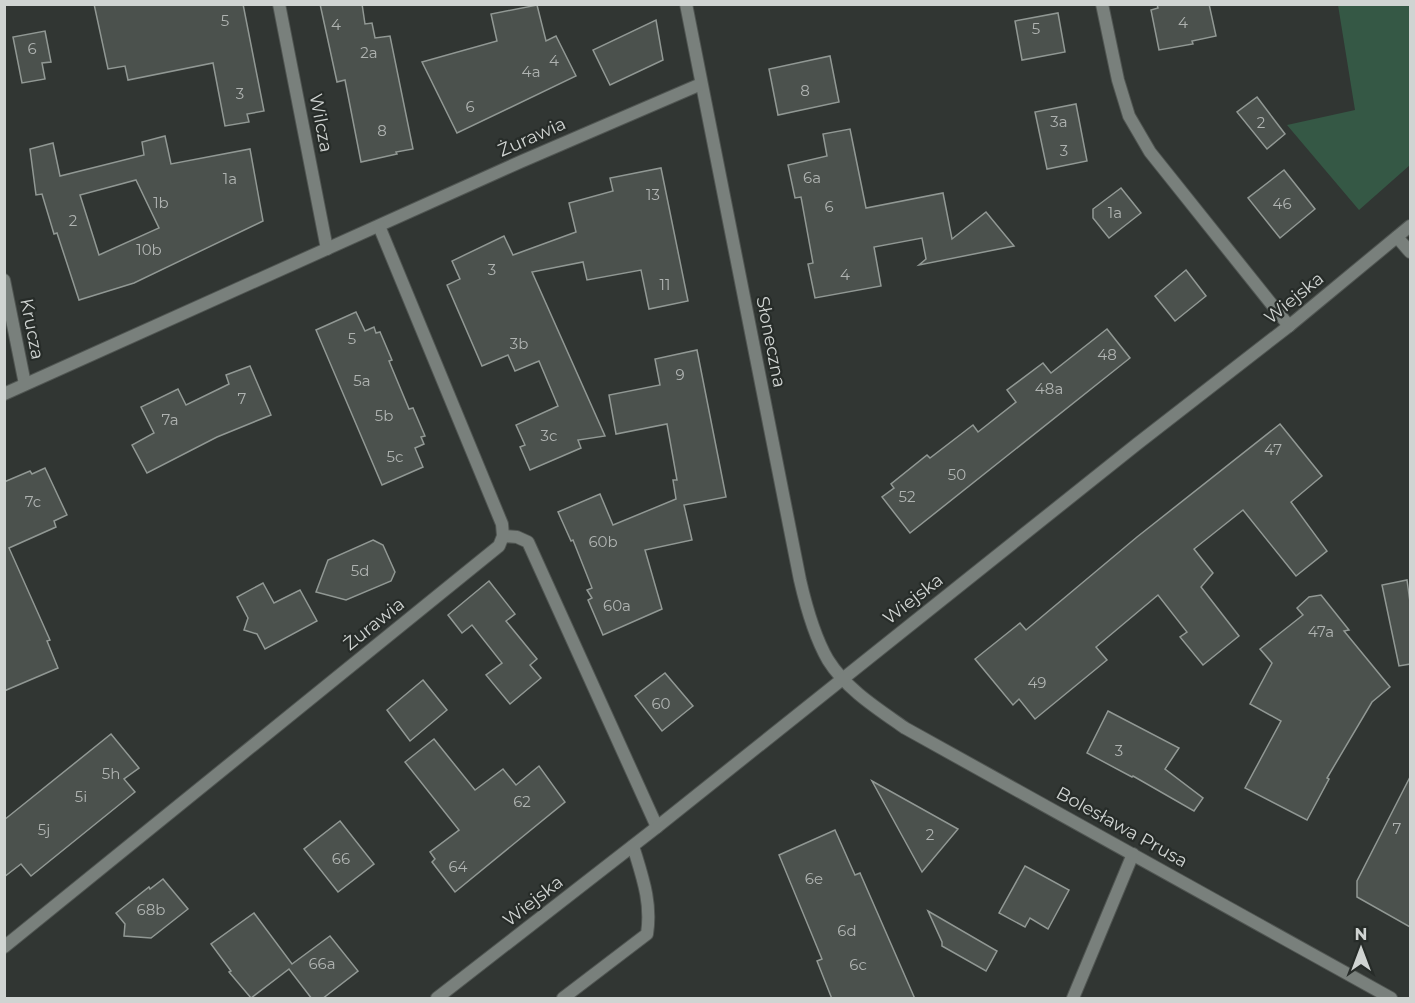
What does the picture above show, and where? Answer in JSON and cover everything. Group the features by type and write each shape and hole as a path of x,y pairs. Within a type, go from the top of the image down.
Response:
{"street":[{"name":"Wilcza","path":"279,4 327,249"},
{"name":"Słoneczna","path":"686,4 807,611 828,659 842,678"},
{"path":"1102,4 1118,80 1129,116 1150,152 1289,326"},
{"name":"Żurawia","path":"4,394 520,162 701,84"},
{"path":"379,226 502,524 503,536 517,537 528,542 657,827"},
{"name":"Wiejska","path":"437,999 1289,326 1410,226"},
{"path":"1397,237 1410,252"},
{"name":"Krucza","path":"4,280 25,384"},
{"name":"Żurawia","path":"4,947 499,546 503,536"},
{"name":"Bolesława Prusa","path":"842,678 875,707 905,728 1391,999"},
{"path":"563,999 647,934 650,918 648,895 633,846"},
{"path":"1073,999 1133,854"}],"green space":[{"path":"1338,5 1410,5 1410,165 1359,210 1287,125 1355,110"}],"building":[{"path":"94,4 243,4 264,111 247,114 249,122 225,126 213,63 128,80 125,66 108,69"},
{"path":"320,4 362,4 365,24 372,23 375,38 390,36 413,149 361,162 345,80 337,82"},
{"path":"1157,4 1209,4 1216,36 1192,41 1193,44 1159,50 1151,10 1158,8"},
{"path":"537,5 546,41 556,36 576,76 457,133 422,62 497,41 491,14"},
{"path":"1058,13 1065,52 1022,60 1015,21"},
{"path":"656,20 663,60 610,85 593,50"},
{"path":"45,31 51,62 42,63 45,79 22,83 13,37"},
{"path":"830,56 839,102 778,115 769,69"},
{"path":"1257,97 1285,134 1267,149 1237,112"},
{"path":"1076,104 1087,161 1047,169 1035,112"},
{"path":"850,129 866,208 943,193 952,239 986,212 1014,246 919,265 926,259 922,238 874,247 881,286 815,298 808,264 813,263 801,197 795,198 788,165 827,156 823,134"},
{"path":"165,136 171,164 250,149 263,221 134,283 79,300 57,233 54,234 42,194 36,195 30,149 53,143 60,176 144,155 142,142","holes":["136,180 159,228 99,255 80,195"]},
{"path":"661,168 688,301 649,309 641,270 587,280 583,262 532,272 605,436 578,440 581,448 530,470 520,447 525,445 516,425 558,406 539,361 515,371 508,355 482,366 447,285 460,279 452,261 504,236 513,255 576,232 569,203 613,191 610,178"},
{"path":"1284,170 1315,209 1280,238 1248,198"},
{"path":"1121,188 1141,213 1109,238 1093,218 1093,209"},
{"path":"1186,270 1206,296 1175,321 1155,296"},
{"path":"356,312 365,331 374,327 376,333 380,332 409,409 413,408 425,436 421,437 424,444 415,448 423,467 382,485 316,330"},
{"path":"1107,329 1130,358 910,533 882,497 894,488 891,484 927,455 930,458 973,425 978,432 1016,402 1007,390 1043,363 1051,373"},
{"path":"697,350 726,497 684,505 692,540 645,550 662,609 603,635 588,600 592,598 587,590 592,588 573,540 571,541 558,512 600,494 613,525 676,499 673,480 677,480 667,424 616,434 609,395 660,385 655,359"},
{"path":"250,366 271,415 217,437 147,473 132,445 154,433 141,407 178,389 186,405 229,384 226,375"},
{"path":"1280,424 1322,476 1291,502 1327,551 1296,576 1243,510 1194,549 1213,573 1201,587 1239,636 1203,665 1180,637 1187,632 1158,595 1096,647 1107,660 1035,719 1019,699 1013,705 975,659 1020,623 1026,630 1137,537"},
{"path":"45,468 67,515 54,521 56,527 9,548 50,640 47,641 58,668 4,691 4,482 30,471 32,474"},
{"path":"373,540 383,545 395,572 391,581 346,600 316,592 328,560"},
{"path":"1407,580 1410,602 1410,664 1399,666 1382,585"},
{"path":"489,581 515,614 506,621 537,659 530,665 541,678 510,704 486,675 502,663 472,625 462,633 448,615"},
{"path":"263,583 274,603 300,590 317,621 265,649 257,634 244,630 248,618 237,597"},
{"path":"1321,595 1349,630 1344,631 1390,687 1372,702 1327,778 1329,779 1307,820 1245,788 1281,721 1250,704 1272,663 1260,649 1303,615 1297,608 1309,597"},
{"path":"665,673 693,706 662,731 635,696"},
{"path":"423,680 447,710 410,741 387,710"},
{"path":"1108,711 1179,748 1165,769 1203,798 1194,811 1087,753"},
{"path":"111,734 139,768 124,779 135,792 31,876 21,864 4,877 4,820"},
{"path":"434,739 475,790 503,769 516,785 539,766 565,802 455,892 432,862 435,859 430,852 459,830 405,762"},
{"path":"1410,777 1410,927 1357,897 1357,881"},
{"path":"872,781 958,829 922,872"},
{"path":"340,821 374,864 338,892 304,849"},
{"path":"835,830 855,875 860,873 915,999 832,999 817,961 822,959 779,855"},
{"path":"1025,866 1069,890 1048,929 1030,918 1025,927 999,913"},
{"path":"163,879 188,909 151,938 124,936 125,924 116,913"},
{"path":"928,911 997,951 986,971 942,946"},
{"path":"254,913 292,964 330,936 358,971 322,999 312,999 289,969 251,998 229,972 231,971 211,944"}]}
